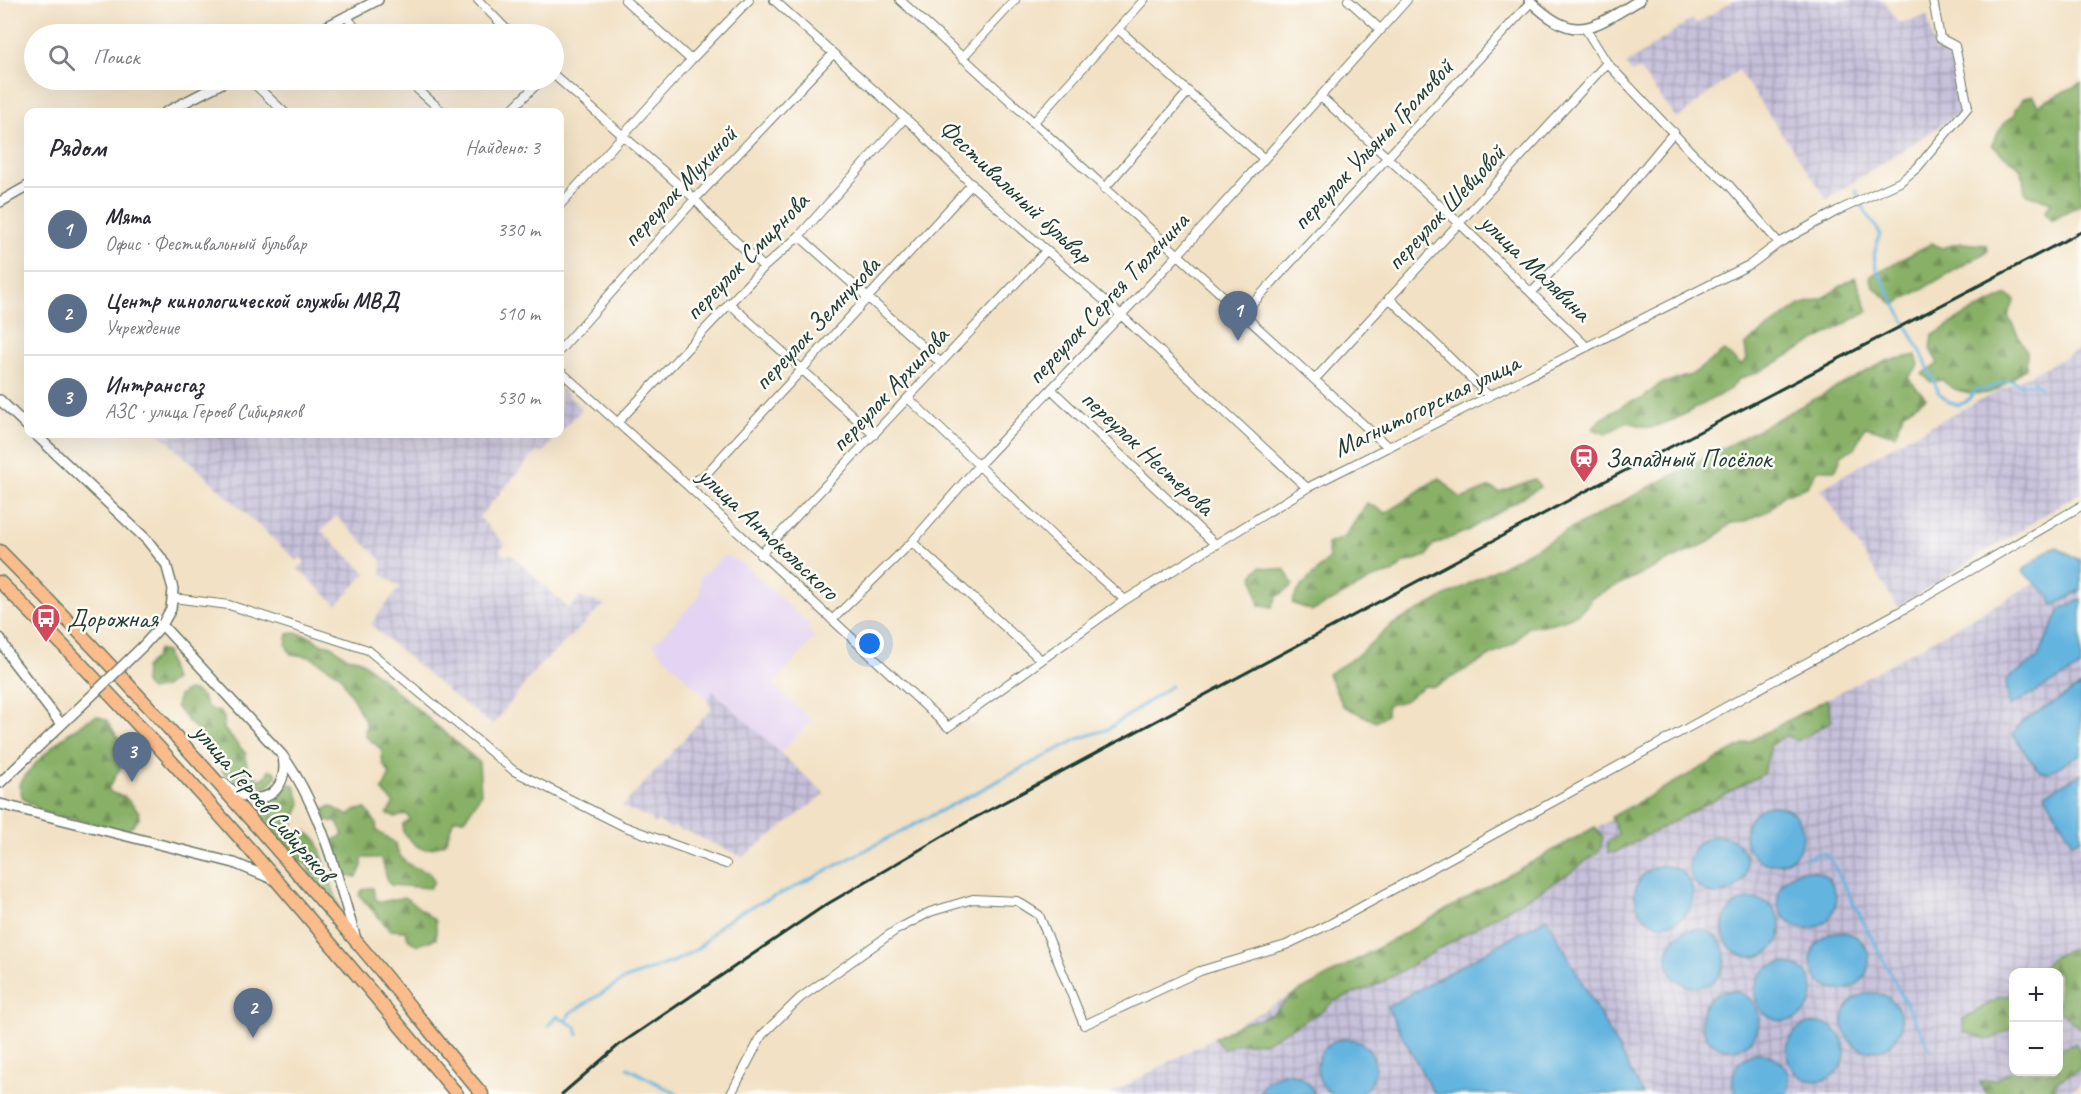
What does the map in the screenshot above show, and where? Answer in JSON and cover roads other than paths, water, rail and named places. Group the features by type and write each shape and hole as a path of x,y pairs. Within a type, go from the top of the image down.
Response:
{"highway":[{"name":"улица Героев Сибиряков","path":"0,551 100,651 210,774 356,941 482,1094"},
{"name":"улица Героев Сибиряков","path":"0,582 95,676 186,774 457,1094"}],"street":[{"path":"331,24 378,0"},
{"path":"478,0 501,24"},
{"path":"625,0 690,60"},
{"path":"564,201 690,60 749,0"},
{"name":"Фестивальный бульвар","path":"774,0 1046,251 1122,315 1307,488"},
{"path":"900,0 1388,447"},
{"path":"962,58 1015,0"},
{"path":"1033,123 1144,0"},
{"path":"1348,0 1381,30"},
{"name":"переулок Сергея Тюленина","path":"832,620 912,542 1050,389 1177,256 1407,0"},
{"path":"1530,1 1552,21 1571,28 1585,28 1595,26 1640,0"},
{"name":"Магнитогорская улица","path":"948,727 1125,600 1307,488 1751,264 1779,243 1837,210 1900,182 1917,168 1968,107 1955,46 1940,38 1933,0"},
{"name":"переулок Ульяны Громовой","path":"1243,314 1530,1"},
{"path":"346,16 352,24"},
{"path":"1585,28 1607,63 1694,155 1729,185 1779,243"},
{"path":"1118,29 1263,158"},
{"name":"переулок Мухиной","path":"564,346 695,199 832,54"},
{"name":"переулок Шевцовой","path":"1315,379 1607,63"},
{"path":"564,84 695,199 715,222 764,267"},
{"path":"174,108 209,90"},
{"path":"261,90 280,108"},
{"path":"418,90 438,108"},
{"path":"513,108 531,90"},
{"path":"1104,189 1188,92"},
{"name":"улица Малявина","path":"1322,97 1532,291 1587,347"},
{"name":"переулок Смирнова","path":"617,423 764,267 799,236 904,119"},
{"path":"1532,291 1606,214 1674,132"},
{"name":"переулок Земнухова","path":"688,486 706,474 972,184"},
{"path":"0,202 24,188"},
{"path":"799,236 941,363"},
{"name":"переулок Архипова","path":"760,555 1046,251"},
{"path":"1389,298 1490,396"},
{"path":"729,303 874,435"},
{"name":"улица Антокольского","path":"564,375 948,727"},
{"name":"переулок Нестерова","path":"1050,389 1216,545"},
{"path":"908,398 1054,537 1125,600"},
{"path":"0,400 24,423"},
{"path":"0,783 143,646 162,625 174,598 171,577 159,553 39,438"},
{"path":"730,1094 762,1035 800,998 896,930 930,912 973,899 1017,901 1040,915 1084,1025 1200,971 1286,945 1330,924 1899,612 2081,506"},
{"path":"912,542 1040,659"},
{"path":"174,598 230,605 368,650 514,771 623,826 726,864"},
{"path":"162,625 282,755 297,777 316,819 356,941"},
{"path":"0,638 12,660 62,724"},
{"path":"210,774 247,797 267,796 277,789 285,776 282,755"},
{"path":"0,804 234,863 277,881"}],"water":[{"path":"2057,547 2081,561 2081,590 2053,606 2049,596 2022,571 2047,551"},
{"path":"2081,599 2081,667 2009,706 2006,680 2037,659 2060,610"},
{"path":"2081,686 2081,754 2048,773 2039,771 2012,734 2024,720"},
{"path":"2081,774 2081,839 2073,843 2045,794"},
{"path":"1774,806 1785,808 1795,814 1801,824 1803,835 1801,846 1795,856 1785,862 1774,864 1763,862 1753,856 1747,846 1745,835 1747,824 1753,814 1763,808"},
{"path":"1718,836 1729,838 1739,844 1745,854 1747,865 1745,876 1739,886 1729,892 1718,894 1707,892 1697,886 1691,876 1689,865 1691,854 1697,844 1707,838"},
{"path":"1664,866 1675,868 1685,874 1691,884 1693,895 1691,906 1685,916 1675,922 1664,924 1653,922 1643,916 1637,906 1635,895 1637,884 1643,874 1653,868"},
{"path":"1807,870 1818,872 1828,878 1834,888 1836,899 1834,910 1828,920 1818,926 1807,928 1796,926 1786,920 1780,910 1778,899 1780,888 1786,878 1796,872"},
{"path":"1752,899 1763,901 1773,907 1779,917 1781,928 1779,939 1773,949 1763,955 1752,957 1741,955 1731,949 1725,939 1723,928 1725,917 1731,907 1741,901"},
{"path":"1547,918 1643,1094 1434,1094 1387,1007"},
{"path":"1696,929 1707,931 1717,937 1723,947 1725,958 1723,969 1717,979 1707,985 1696,987 1685,985 1675,979 1669,969 1667,958 1669,947 1675,937 1685,931"},
{"path":"1840,932 1851,934 1861,940 1867,950 1869,961 1867,972 1861,982 1851,988 1840,990 1829,988 1819,982 1813,972 1811,961 1813,950 1819,940 1829,934"},
{"path":"1784,963 1795,965 1805,971 1811,981 1813,992 1811,1003 1805,1013 1795,1019 1784,1021 1773,1019 1763,1013 1757,1003 1755,992 1757,981 1763,971 1773,965"},
{"path":"1730,991 1741,993 1751,999 1757,1009 1759,1020 1757,1031 1751,1041 1741,1047 1730,1049 1719,1047 1709,1041 1703,1031 1701,1020 1703,1009 1709,999 1719,993"},
{"path":"1872,993 1883,995 1893,1001 1899,1011 1901,1022 1899,1033 1893,1043 1883,1049 1872,1051 1861,1049 1851,1043 1845,1033 1843,1022 1845,1011 1851,1001 1861,995"},
{"path":"1816,1023 1827,1025 1837,1031 1843,1041 1845,1052 1843,1063 1837,1073 1827,1079 1816,1081 1805,1079 1795,1073 1789,1063 1787,1052 1789,1041 1795,1031 1805,1025"},
{"path":"1346,1039 1362,1044 1370,1052 1374,1062 1374,1074 1370,1084 1362,1092 1354,1095 1338,1095 1330,1092 1322,1084 1317,1068 1322,1052 1330,1044"},
{"path":"1756,1053 1772,1056 1783,1065 1788,1078 1787,1094 1735,1094 1733,1074 1735,1068 1743,1059"},
{"path":"1282,1073 1302,1078 1315,1094 1259,1094 1265,1082"}],"waterway":[{"path":"1856,190 1863,208 1880,234 1874,255 1876,268 1922,354 1939,393 1949,402 1958,405 1966,402 1976,390 2008,381 2013,380 2019,385 2035,383 2040,387"},
{"path":"567,1019 570,1013 625,979 675,961 699,948 719,926 740,912 793,888 1078,739 1108,729 1171,686"},
{"path":"1806,859 1815,854 1825,854 1832,862 1930,1049"},
{"path":"548,1026 557,1016 576,1027 578,1035"},
{"path":"628,1068 677,1094"}],"railway":[{"path":"562,1094 619,1045 824,906 967,822 1588,490 2081,232"}],"place":[{"name":"Мята","path":"1238,341"},
{"name":"Западный Посёлок","path":"1584,484"},
{"name":"Дорожная","path":"46,644"},
{"name":"Интрансгаз","path":"132,782"},
{"name":"Центр кинологической службы МВД","path":"253,1038"}]}
